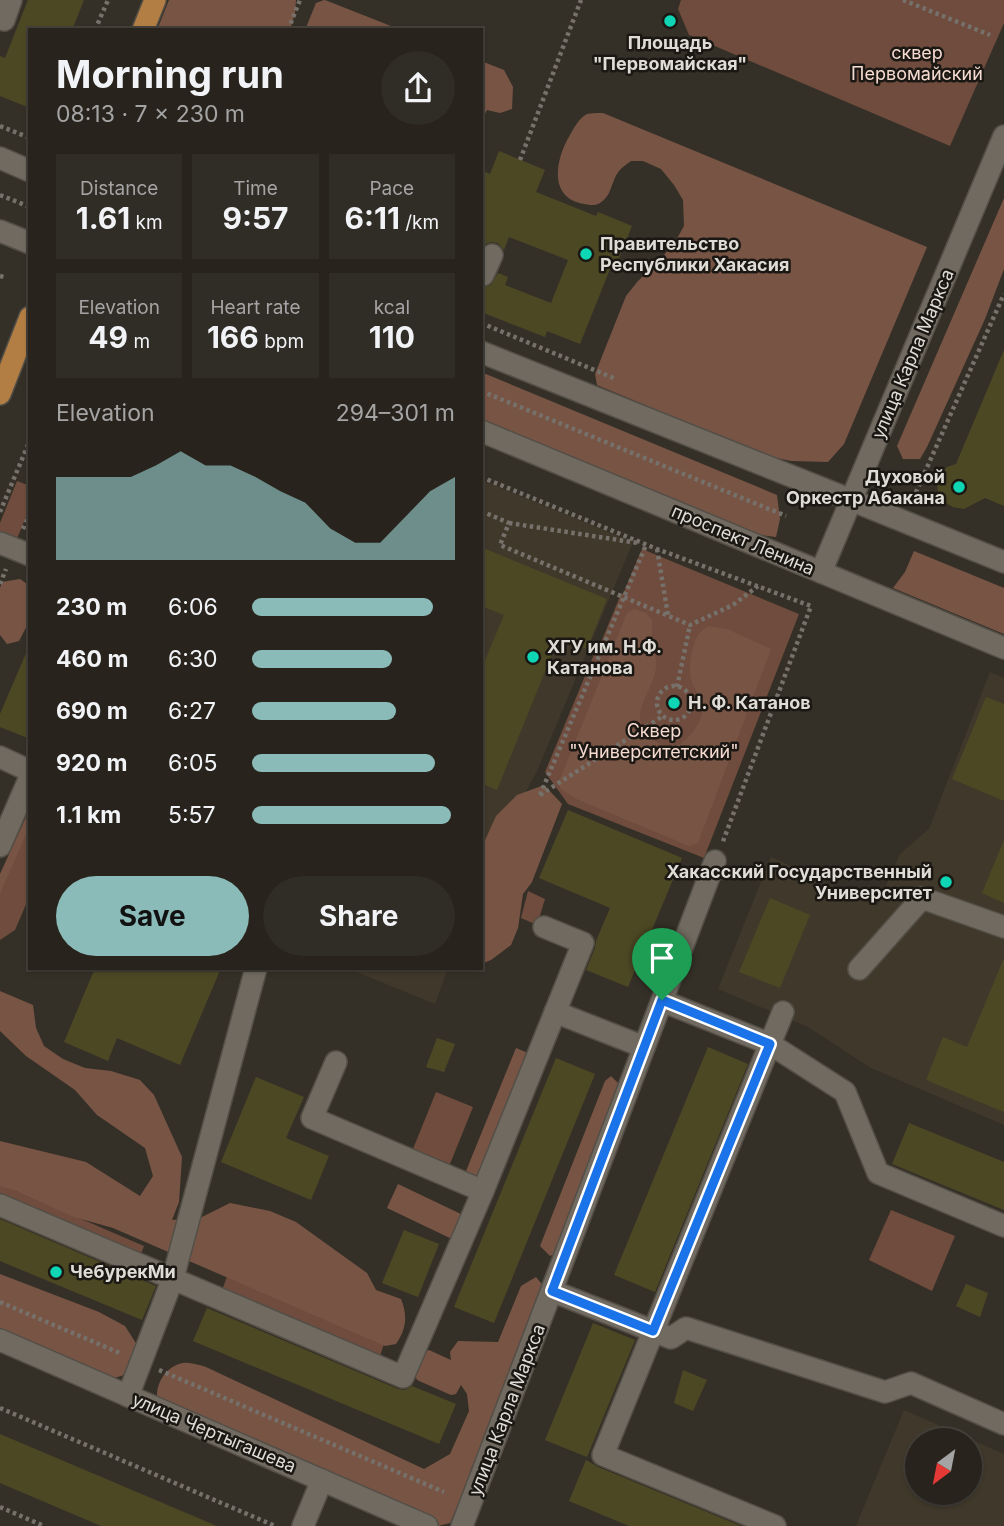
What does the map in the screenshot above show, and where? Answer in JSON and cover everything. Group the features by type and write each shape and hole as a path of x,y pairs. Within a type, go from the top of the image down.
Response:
{"main road":[{"path":"144,28 155,0"},
{"path":"0,394 28,322"}],"street":[{"path":"0,18 4,19 11,0"},
{"name":"улица Карла Маркса","path":"821,572 1004,136"},
{"path":"0,158 28,170"},
{"path":"0,231 28,242"},
{"path":"483,275 492,255"},
{"path":"483,353 1004,562"},
{"name":"проспект Ленина","path":"483,432 1004,648"},
{"path":"0,543 28,554"},
{"path":"0,757 28,770"},
{"path":"0,846 28,782"},
{"name":"улица Карла Маркса","path":"462,1526 715,861"},
{"path":"859,969 922,898 1004,927"},
{"path":"0,1205 403,1377 483,1191 583,943 544,927"},
{"path":"128,1396 173,1278 256,970"},
{"path":"662,1000 770,1044 845,1092 878,1173 1004,1226"},
{"path":"555,1012 645,1047"},
{"path":"775,1526 603,1455 783,1012"},
{"path":"336,1062 312,1118 483,1191"},
{"path":"552,1291 671,1338 686,1328 886,1392 911,1383 1004,1424"},
{"name":"улица Чертыгашева","path":"0,1340 427,1526"},
{"path":"303,1526 323,1480"}],"path":[{"path":"96,28 107,0"},
{"path":"289,28 300,0"},
{"path":"520,160 581,0"},
{"path":"903,0 990,35"},
{"path":"0,126 28,137"},
{"path":"0,195 28,206"},
{"path":"913,499 1004,294"},
{"path":"483,392 786,516"},
{"path":"0,512 28,445"},
{"path":"483,478 657,549 811,606 715,861"},
{"path":"483,512 509,523 646,544"},
{"path":"509,523 500,545 690,625 733,605 758,586"},
{"path":"646,544 540,795 663,716"},
{"path":"657,549 668,615"},
{"path":"677,687 690,625"},
{"path":"668,687 685,690 690,697 691,706 687,714 680,719 671,720 663,716 657,701 661,693 668,687"},
{"path":"0,1301 444,1492"},
{"path":"0,1408 275,1526"},
{"path":"0,1507 44,1526"}],"shaded area":[{"name":"ХГУ им. Н.Ф. Катанова","path":"483,481 633,542 537,771 483,872"},
{"name":"Хакасский Государственный Университет","path":"990,672 1004,678 1004,1125 871,1068 808,1027 718,989 771,857 877,906 900,854 929,829"},
{"path":"352,970 447,970 435,1004"},
{"path":"904,1410 945,1428 905,1428 905,1505 982,1505 982,1444 1004,1454 1004,1526 856,1526"}],"green space":[{"path":"169,0 296,0 291,28 158,28"},
{"path":"324,0 396,28 306,28 316,3"},
{"name":"сквер Первомайский","path":"681,0 1004,0 1004,23 950,146 689,35 678,9"},
{"path":"483,62 504,70 513,87 512,109 500,113 487,110 483,117"},
{"path":"603,113 927,247 844,444 828,462 791,461 767,456 597,385 595,374 626,296 675,242 684,226 683,200 674,185 661,169 643,161 631,161 622,168 607,196 598,204 584,204 564,194 558,176 565,144 584,116"},
{"path":"1004,198 1004,269 985,319 920,459 903,459 897,446"},
{"path":"483,373 777,495 780,519 776,537 753,534 483,421"},
{"path":"17,481 28,485 28,512 16,541 0,534 0,523"},
{"name":"Сквер \"Университетский\"","path":"642,549 799,614 704,858 568,804 545,772"},
{"path":"914,551 1004,588 1004,634 893,588 905,572"},
{"path":"20,579 28,585 28,624 19,641 7,644 0,635 2,582"},
{"path":"634,609 646,613 652,620 656,664 653,680 641,708 640,720 644,731 664,746 674,747 682,743 693,732 701,716 702,703 691,681 690,670 694,645 702,631 708,626 727,629 771,649 698,843 689,846 574,798 560,788 559,782 627,613"},
{"path":"544,785 562,804 532,882 523,894 518,928 511,945 483,963 483,845 496,816 517,795"},
{"path":"26,817 28,830 0,894 0,874"},
{"path":"28,825 28,900 15,930 0,940 0,880"},
{"path":"528,891 545,899 537,925 521,918"},
{"path":"0,991 33,1005 36,1028 44,1046 63,1059 85,1068 111,1071 140,1080 154,1095 182,1157 179,1202 172,1220 202,1217 230,1203 270,1211 296,1222 367,1273 376,1290 401,1299 405,1323 396,1344 385,1346 113,1228 74,1217 0,1186 0,1141 86,1162 140,1196 153,1176 145,1148 97,1115 75,1090 26,1056 0,1031"},
{"path":"516,1048 528,1053 477,1180 464,1176"},
{"path":"611,1076 618,1083 559,1252 550,1256 540,1246 605,1081"},
{"path":"436,1092 473,1107 450,1164 413,1149"},
{"path":"0,1184 144,1246 138,1262 0,1204"},
{"path":"398,1184 463,1215 454,1240 387,1208"},
{"path":"891,1210 955,1236 932,1291 869,1260"},
{"path":"229,1271 386,1338 378,1362 220,1296"},
{"path":"0,1274 99,1312 125,1326 139,1348 131,1369 124,1375 112,1378 0,1332"},
{"path":"536,1277 545,1288 517,1367 450,1523 438,1526 159,1406 157,1393 165,1373 176,1365 194,1364 206,1367 424,1469 450,1454 469,1411 467,1394 461,1385 456,1394 451,1395 417,1380 415,1375 424,1352 429,1350 451,1360 450,1352 458,1341 498,1342 521,1286"}],"building":[{"path":"28,0 84,0 73,28 28,28 28,107 0,96 0,56 5,58"},
{"name":"Правительство Республики Хакасия","path":"499,151 545,170 536,192 596,216 598,212 632,226 618,261 614,259 580,344 547,331 545,337 483,313 483,287 491,285 498,273 508,277 505,285 551,303 568,260 509,237 504,250 498,243 491,242 483,246 483,171 490,174"},
{"path":"1004,350 1004,506 985,498 964,509 953,507 944,502 938,494 937,483 947,467 956,464"},
{"path":"483,548 607,599 587,649 559,637 497,790 483,784 483,665 504,615 483,607"},
{"path":"28,649 28,738 0,727 0,714"},
{"path":"986,697 1004,704 1004,801 952,779"},
{"path":"568,810 682,858 628,987 586,970 610,908 539,878"},
{"path":"1004,840 1004,903 982,893"},
{"path":"770,898 810,915 780,988 739,972"},
{"path":"1004,958 1004,1112 926,1080 943,1037 967,1047"},
{"path":"94,970 220,970 180,1065 117,1038 108,1061 64,1042"},
{"path":"437,1038 455,1044 444,1072 426,1067"},
{"path":"708,1047 748,1064 655,1292 614,1275"},
{"path":"556,1058 595,1074 494,1323 454,1307"},
{"path":"256,1077 304,1097 286,1138 329,1156 311,1200 221,1162"},
{"path":"909,1123 1004,1162 1004,1210 892,1164"},
{"path":"0,1219 156,1286 142,1320 0,1261"},
{"path":"404,1230 439,1244 418,1297 382,1283"},
{"path":"966,1284 988,1293 980,1317 956,1306"},
{"path":"207,1308 398,1389 405,1390 412,1386 456,1404 439,1444 193,1341"},
{"path":"593,1323 635,1340 587,1457 545,1440"},
{"path":"683,1370 707,1380 693,1411 674,1403"},
{"path":"0,1434 217,1526 101,1526 0,1483"},
{"path":"586,1460 741,1526 629,1526 569,1501"}],"place":[{"name":"Площадь \"Первомайская\"","path":"670,21"},
{"name":"Правительство Республики Хакасия","path":"586,254"},
{"name":"Духовой Оркестр Абакана","path":"959,487"},
{"name":"ХГУ им. Н.Ф. Катанова","path":"533,657"},
{"name":"Н. Ф. Катанов","path":"674,703"},
{"name":"Хакасский Государственный Университет","path":"946,882"},
{"name":"ЧебурекМи","path":"56,1272"}],"route":[{"path":"662,1000 770,1044 653,1331 552,1291 662,1000"}]}
